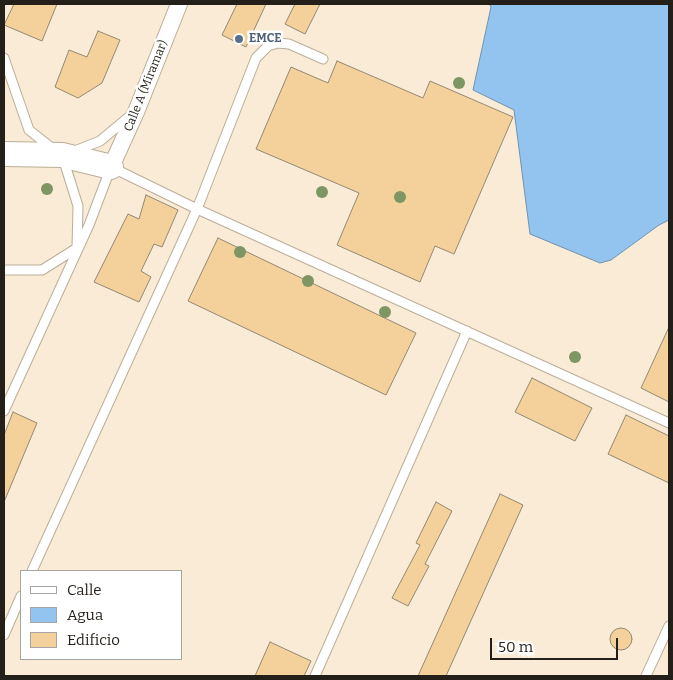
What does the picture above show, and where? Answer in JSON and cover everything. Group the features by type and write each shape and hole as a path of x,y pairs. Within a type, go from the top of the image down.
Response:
{"main road":[{"path":"4,154 62,155 111,167"}],"street":[{"name":"Calle A (Miramar)","path":"111,167 136,112 179,4"}],"lane":[{"path":"32,570 197,209 256,58 268,46 278,43 288,44 323,59"},
{"path":"4,58 29,130 62,155 78,206 77,248"},
{"path":"62,155 100,141 136,112"},
{"path":"4,411 89,225 111,167 197,209 669,422"},
{"path":"4,270 42,270 77,248"},
{"path":"315,676 467,331"},
{"path":"4,635 20,598"},
{"path":"646,676 669,626"}],"water":[{"path":"489,4 669,4 669,220 659,225 611,260 600,263 530,234 514,110 473,90 491,7"}],"building":[{"path":"14,4 57,4 42,41 4,25"},
{"path":"237,4 266,4 246,47 222,35"},
{"path":"295,4 320,4 305,34 285,24"},
{"path":"98,31 120,40 102,83 78,98 55,87 69,50 87,57"},
{"path":"337,61 423,98 430,81 513,117 454,254 435,246 420,282 337,245 359,193 256,149 291,67 328,83"},
{"path":"146,195 178,210 162,247 154,244 141,271 151,277 139,302 94,282 128,214 139,219"},
{"path":"218,238 416,333 386,395 188,301"},
{"path":"669,327 669,402 641,388"},
{"path":"532,378 592,408 575,441 515,412"},
{"path":"13,412 37,423 4,502 4,435"},
{"path":"626,415 669,436 669,483 608,454"},
{"path":"500,494 523,505 446,676 418,676"},
{"path":"436,502 452,511 425,564 429,566 408,606 392,598 420,545 416,543"},
{"path":"621,628 629,631 632,639 629,647 621,650 613,647 610,639 613,631"},
{"path":"270,642 311,661 304,676 255,676"}],"place":[{"name":"EMCE","path":"239,39"}]}
